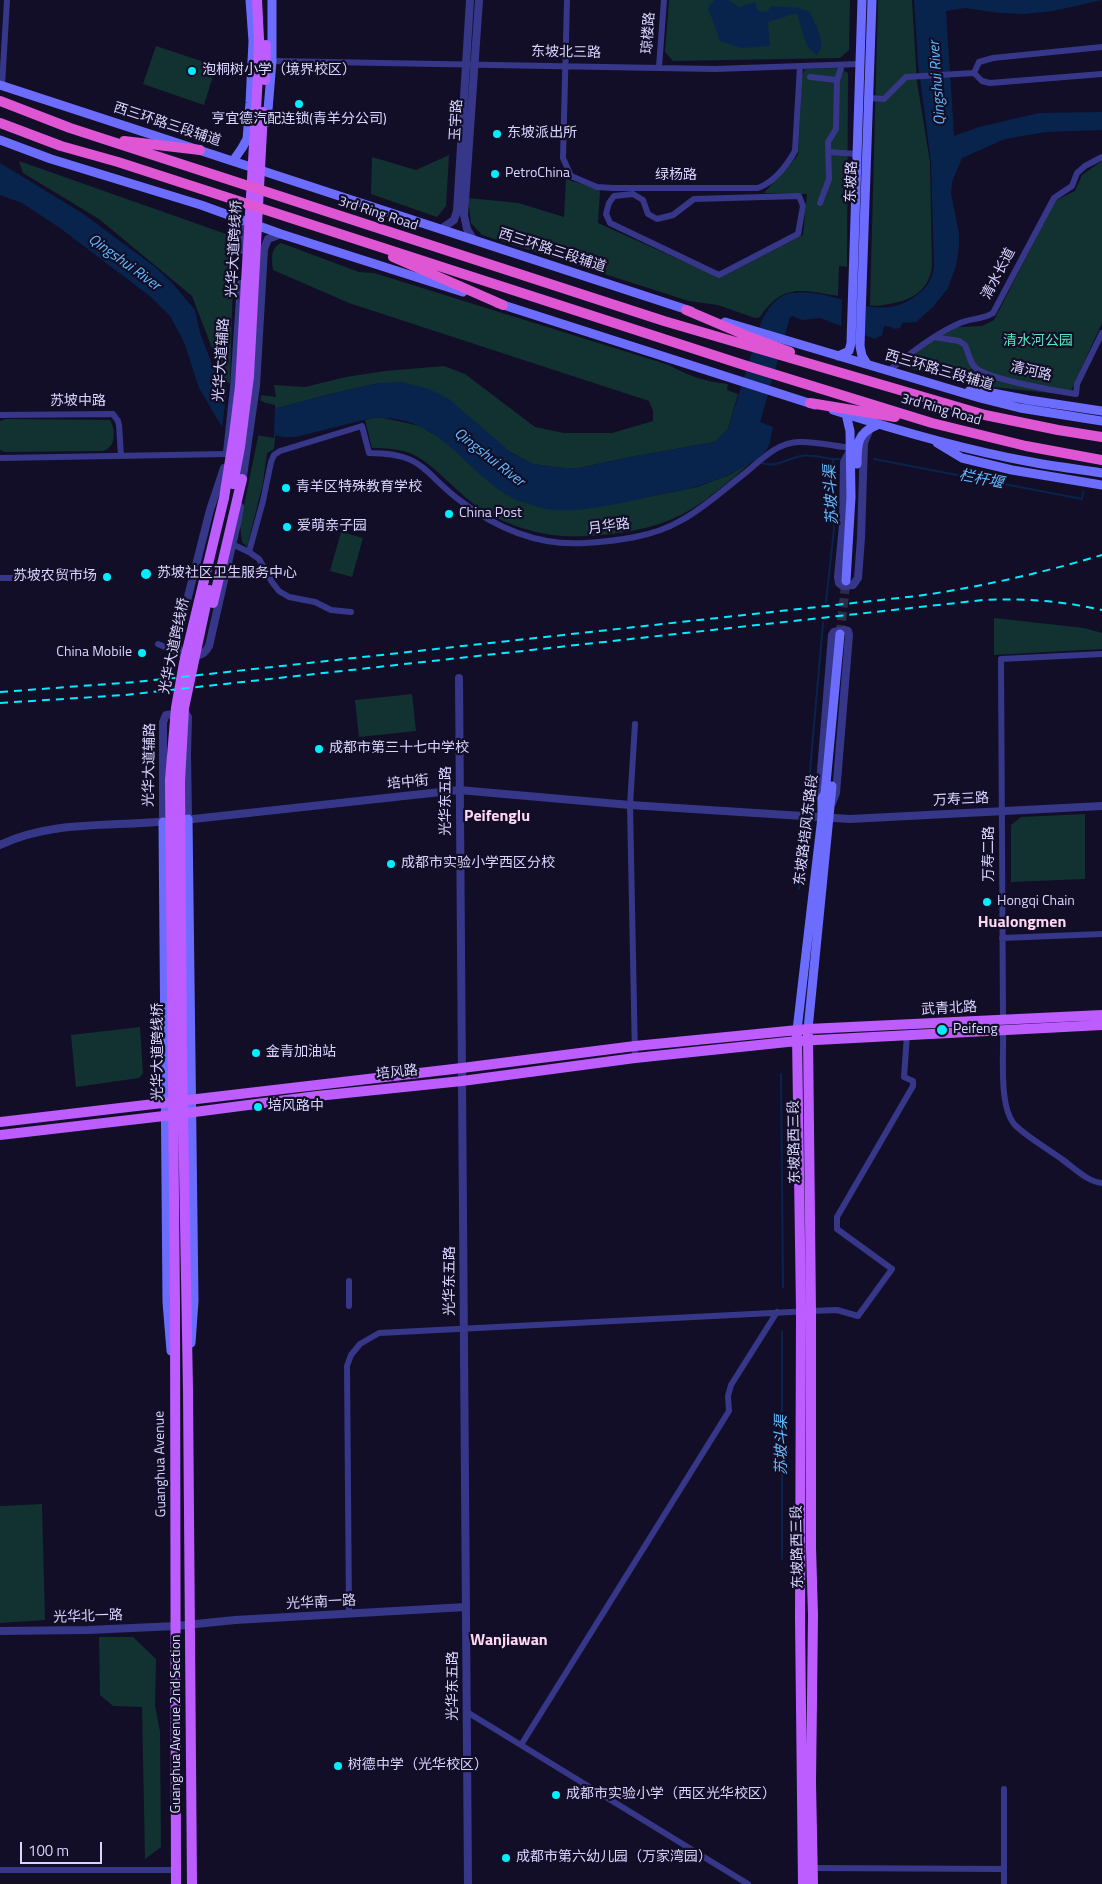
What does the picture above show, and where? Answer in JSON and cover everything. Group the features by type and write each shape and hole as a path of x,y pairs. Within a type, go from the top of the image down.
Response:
{"highway":[{"name":"3rd Ring Road","path":"0,101 102,139 664,321 752,338 784,348 825,368 985,415 1034,426 1102,437"},
{"path":"0,123 61,146 118,162 337,233 503,305"},
{"path":"102,139 200,150"},
{"name":"3rd Ring Road","path":"337,233 744,365 932,423 1031,447 1102,460"},
{"path":"686,310 752,338"},
{"path":"810,403 932,423"}],"main road":[{"path":"233,160 247,139 253,41 250,0"},
{"name":"光华大道跨线桥","path":"175,1302 170,790 176,708 184,663 224,498 240,386 258,75 257,0"},
{"name":"光华大道跨线桥","path":"186,1301 180,791 184,708 239,456 249,376 266,60 264,0"},
{"path":"272,0 272,61 265,146 265,159 272,173"},
{"name":"东坡路","path":"862,0 856,154 856,342 866,364"},
{"name":"东坡路","path":"857,291 869,98 872,0"},
{"name":"西三环路三段辅道","path":"1,86 233,160 686,310"},
{"path":"247,139 265,146"},
{"path":"0,140 51,159 92,170 281,234 772,392 846,414 875,426 1025,461 1102,473"},
{"name":"西三环路三段辅道","path":"752,338 784,348 838,356 954,391 1020,408 1102,421"},
{"path":"838,356 849,350 856,342"},
{"path":"954,391 987,392 1102,411"},
{"path":"846,414 850,430 851,449 849,581 856,527 857,450 863,432 875,426"},
{"path":"930,439 962,458 1012,470 1102,485"},
{"path":"173,743 173,694 177,669 222,476"},
{"path":"184,708 203,642 242,479"},
{"name":"东坡路培风东路段","path":"802,1030 825,818 822,798 825,794 843,633 830,807 825,818"},
{"name":"光华大道辅路","path":"188,819 190,1113 194,1301 188,1390"},
{"name":"光华大道辅路","path":"163,822 167,1302 174,1390"},
{"name":"武青北路","path":"802,1041 907,1035 1102,1015"},
{"name":"武青北路","path":"802,1030 1003,1025 1102,1025"},
{"name":"培风路","path":"0,1122 635,1046 802,1030"},
{"name":"东坡路西三段","path":"802,1030 813,1615 811,1782 813,1884"},
{"name":"培风路","path":"0,1134 190,1113 314,1096 462,1080 635,1058 802,1041"},
{"path":"165,1173 172,1160 186,1160 191,1175"},
{"name":"Guanghua Avenue","path":"186,1301 190,1625"},
{"name":"Guanghua Avenue","path":"175,1302 176,1626"},
{"name":"东坡路西三段","path":"803,1884 800,1618 806,1311"},
{"name":"Guanghua Avenue 2nd Section","path":"190,1625 192,1884"},
{"name":"Guanghua Avenue 2nd Section","path":"176,1626 176,1884"}],"street":[{"path":"1,86 7,0"},
{"name":"玉宇路","path":"465,224 470,0"},
{"name":"玉宇路","path":"454,220 457,211 469,64 479,0"},
{"path":"566,65 567,0"},
{"name":"琼楼路","path":"659,67 664,0"},
{"path":"974,73 979,62 993,58 1102,47"},
{"name":"东坡北三路","path":"272,61 715,69 859,64"},
{"name":"绿杨路","path":"566,65 563,158 571,176 597,187 613,188 758,188 767,185 789,161 795,151 800,66"},
{"path":"820,203 830,179 828,142 836,129 837,80 842,65"},
{"path":"869,98 884,99 906,78 912,77 974,73 982,81 990,83 1102,74"},
{"path":"810,77 837,80"},
{"path":"829,152 856,154"},
{"name":"清水长道","path":"888,371 934,337 962,322 985,318 992,313 1054,198 1072,186 1077,172 1084,166 1102,157"},
{"path":"613,188 614,196 609,203 606,214 610,223 719,275 798,234 804,206 799,196 694,199 673,215 658,219 648,214 644,200 633,194 614,196"},
{"name":"光华大道辅路","path":"181,654 177,640 210,510 222,476 230,430 244,243 242,228 235,217"},
{"path":"441,229 454,220 465,224 473,239"},
{"path":"158,644 190,656 198,656 206,652 209,646 238,519 242,479 255,398 264,248 268,239 281,234"},
{"name":"清河路","path":"934,337 965,344 970,360 976,368 996,377 1076,394 1077,384 1102,334"},
{"name":"苏坡中路","path":"0,415 113,414 119,425 121,456"},
{"name":"月华路","path":"249,552 263,501 270,462 274,455 280,451 362,426 369,452 396,454 416,462 461,502 485,517 528,538 583,543 645,534 679,522 698,510 774,449 797,442 851,449"},
{"path":"851,449 844,462 843,525 838,577 838,583 843,586 853,585 858,578 864,443 866,436 875,426"},
{"path":"0,458 226,454"},
{"path":"232,544 259,559 279,591 289,597 315,602 331,610 351,612"},
{"path":"0,578 13,578"},
{"path":"822,798 819,795 819,787 832,635 834,632 844,630 848,631 849,635 837,784 836,793 830,807"},
{"name":"万寿二路","path":"1102,654 1001,659 1003,1025 1004,1094 1007,1111 1016,1126 1084,1175 1102,1182"},
{"name":"光华东五路","path":"458,678 468,1884"},
{"name":"光华大道辅路","path":"163,822 163,722 166,715 170,714 185,713 188,717 188,819"},
{"path":"635,724 630,805 635,1058"},
{"name":"培中街","path":"0,845 14,838 64,828 163,822 459,790 630,805 825,818"},
{"name":"万寿三路","path":"825,818 850,819 1102,806"},
{"path":"1002,938 1102,934"},
{"path":"349,1614 347,1366 352,1354 360,1344 379,1334 464,1328 837,1310 858,1316 892,1269 837,1229 837,1217 913,1086 912,1082 904,1077 907,1035"},
{"path":"348,1281 348,1306"},
{"path":"521,1745 729,1411 728,1396 731,1385 777,1312"},
{"name":"光华南一路","path":"176,1626 236,1620 466,1606"},
{"name":"光华北一路","path":"0,1631 176,1626"},
{"path":"467,1712 748,1884"},
{"path":"1004,1789 1004,1884"},
{"path":"803,1868 1004,1869"},
{"path":"0,1870 176,1870"}],"green space":[{"path":"669,0 850,0 849,50 840,58 673,61 665,52"},
{"path":"878,0 912,0 917,82 930,162 932,266 927,282 918,293 905,300 875,306 870,305"},
{"path":"156,46 216,66 204,105 143,84"},
{"path":"839,68 848,73 847,267 839,266 838,296 803,291 785,294 768,306 760,317 755,318 718,305 689,301 482,235 471,223 468,198 518,203 564,217 566,179 600,190 598,223 720,278 803,235 807,194 764,193 798,155 802,76 805,69"},
{"path":"449,155 446,206 437,217 371,194 372,157 416,170"},
{"path":"19,161 226,234 234,242 230,383 225,382 192,296 99,219 23,173"},
{"name":"清水河公园","path":"1102,161 1102,323 1069,395 974,385 901,366 927,344 958,327 982,326 994,320 1055,201 1075,191 1082,175"},
{"path":"281,243 359,272 374,273 669,365 698,378 728,384 727,390 738,394 728,429 715,442 579,468 563,468 533,464 379,383 326,395 278,407 274,449 267,453 263,483 247,547 242,542 240,525 258,437 261,395 276,397 274,385 305,387 346,377 385,371 444,366 465,374 535,427 564,433 612,433 653,421 653,411 649,401 349,303 273,270 273,251"},
{"path":"384,418 420,426 445,441 477,471 623,502 697,487 729,475 752,462 694,508 659,524 613,534 552,535 517,526 484,511 428,464 410,453 372,448 365,420"},
{"path":"6,419 110,420 114,438 110,447 102,451 5,452 0,450 0,421"},
{"path":"341,532 363,538 352,577 330,571"},
{"path":"994,618 1084,628 1102,633 1102,649 994,655"},
{"path":"412,694 416,731 359,737 355,700"},
{"path":"1085,814 1085,879 1011,882 1011,825 1021,817"},
{"path":"140,1027 143,1073 139,1078 76,1087 71,1035"},
{"path":"42,1504 45,1620 0,1623 0,1506"},
{"path":"99,1637 133,1637 156,1659 155,1705 160,1732 161,1847 145,1859 142,1707 113,1706 100,1695"}],"water":[{"path":"714,0 729,0 739,7 755,2 758,11 767,12 771,6 799,8 810,12 820,34 820,50 817,55 809,47 797,13 768,22 770,46 741,48 720,41 708,8"},
{"name":"Qingshui River","path":"914,0 1102,0 1053,11 1024,14 965,8 946,11 954,136 979,127 1039,113 1102,112 1102,130 1046,132 1005,139 962,158 952,182 951,193 959,234 956,266 948,288 933,307 916,322 902,323 900,328 894,329 884,326 882,335 875,339 820,318 802,320 793,316 790,317 760,422 773,427 769,444 762,455 736,471 706,483 683,490 613,505 551,510 527,504 509,496 492,484 432,433 415,424 396,419 372,418 295,437 222,427 199,388 184,342 170,316 151,297 60,228 22,203 0,195 0,163 82,213 155,267 173,284 195,310 200,333 216,375 227,389 265,405 278,408 379,383 403,382 429,389 449,399 513,454 533,464 563,468 579,468 715,442 728,429 762,320 777,299 789,293 811,293 871,307 900,305 922,291 932,276 934,266 931,162 918,63"}],"pier":[{"path":"842,297 866,304 865,338 841,330"},
{"path":"227,386 275,405 274,438 222,429"}],"waterway":[{"name":"苏坡斗渠","path":"753,458 772,465 805,456 833,459 834,529 826,602"},
{"name":"栏杆堰","path":"833,459 840,459"},
{"name":"栏杆堰","path":"874,459 1082,499 1083,492"},
{"name":"苏坡斗渠","path":"807,805 823,623"},
{"name":"苏坡斗渠","path":"799,889 804,837"},
{"name":"苏坡斗渠","path":"781,1074 783,1287"},
{"name":"苏坡斗渠","path":"782,1332 782,1559"}],"tunnel":[{"path":"840,634 846,581"}],"railway":[{"path":"0,692 136,682 917,596 1011,579 1102,555"},
{"path":"0,703 125,695 983,600 1043,601 1102,610"}],"place":[{"name":"泡桐树小学（境界校区）","path":"192,71"},
{"name":"亨宜德汽配连锁(青羊分公司)","path":"299,104"},
{"name":"东坡派出所","path":"497,134"},
{"name":"PetroChina","path":"495,174"},
{"name":"青羊区特殊教育学校","path":"286,488"},
{"name":"China Post","path":"449,514"},
{"name":"爱萌亲子园","path":"287,527"},
{"name":"苏坡社区卫生服务中心","path":"146,574"},
{"name":"苏坡农贸市场","path":"107,577"},
{"name":"China Mobile","path":"142,653"},
{"name":"成都市第三十七中学校","path":"319,749"},
{"name":"成都市实验小学西区分校","path":"391,864"},
{"name":"Hongqi Chain","path":"987,902"},
{"name":"Peifeng","path":"942,1030"},
{"name":"金青加油站","path":"256,1053"},
{"name":"培风路中","path":"258,1107"},
{"name":"树德中学（光华校区）","path":"338,1766"},
{"name":"成都市实验小学（西区光华校区）","path":"556,1795"},
{"name":"成都市第六幼儿园（万家湾园）","path":"506,1858"}],"district":[{"name":"Peifenglu","path":"497,817"},
{"name":"Hualongmen","path":"1022,923"},
{"name":"Wanjiawan","path":"509,1641"}]}
